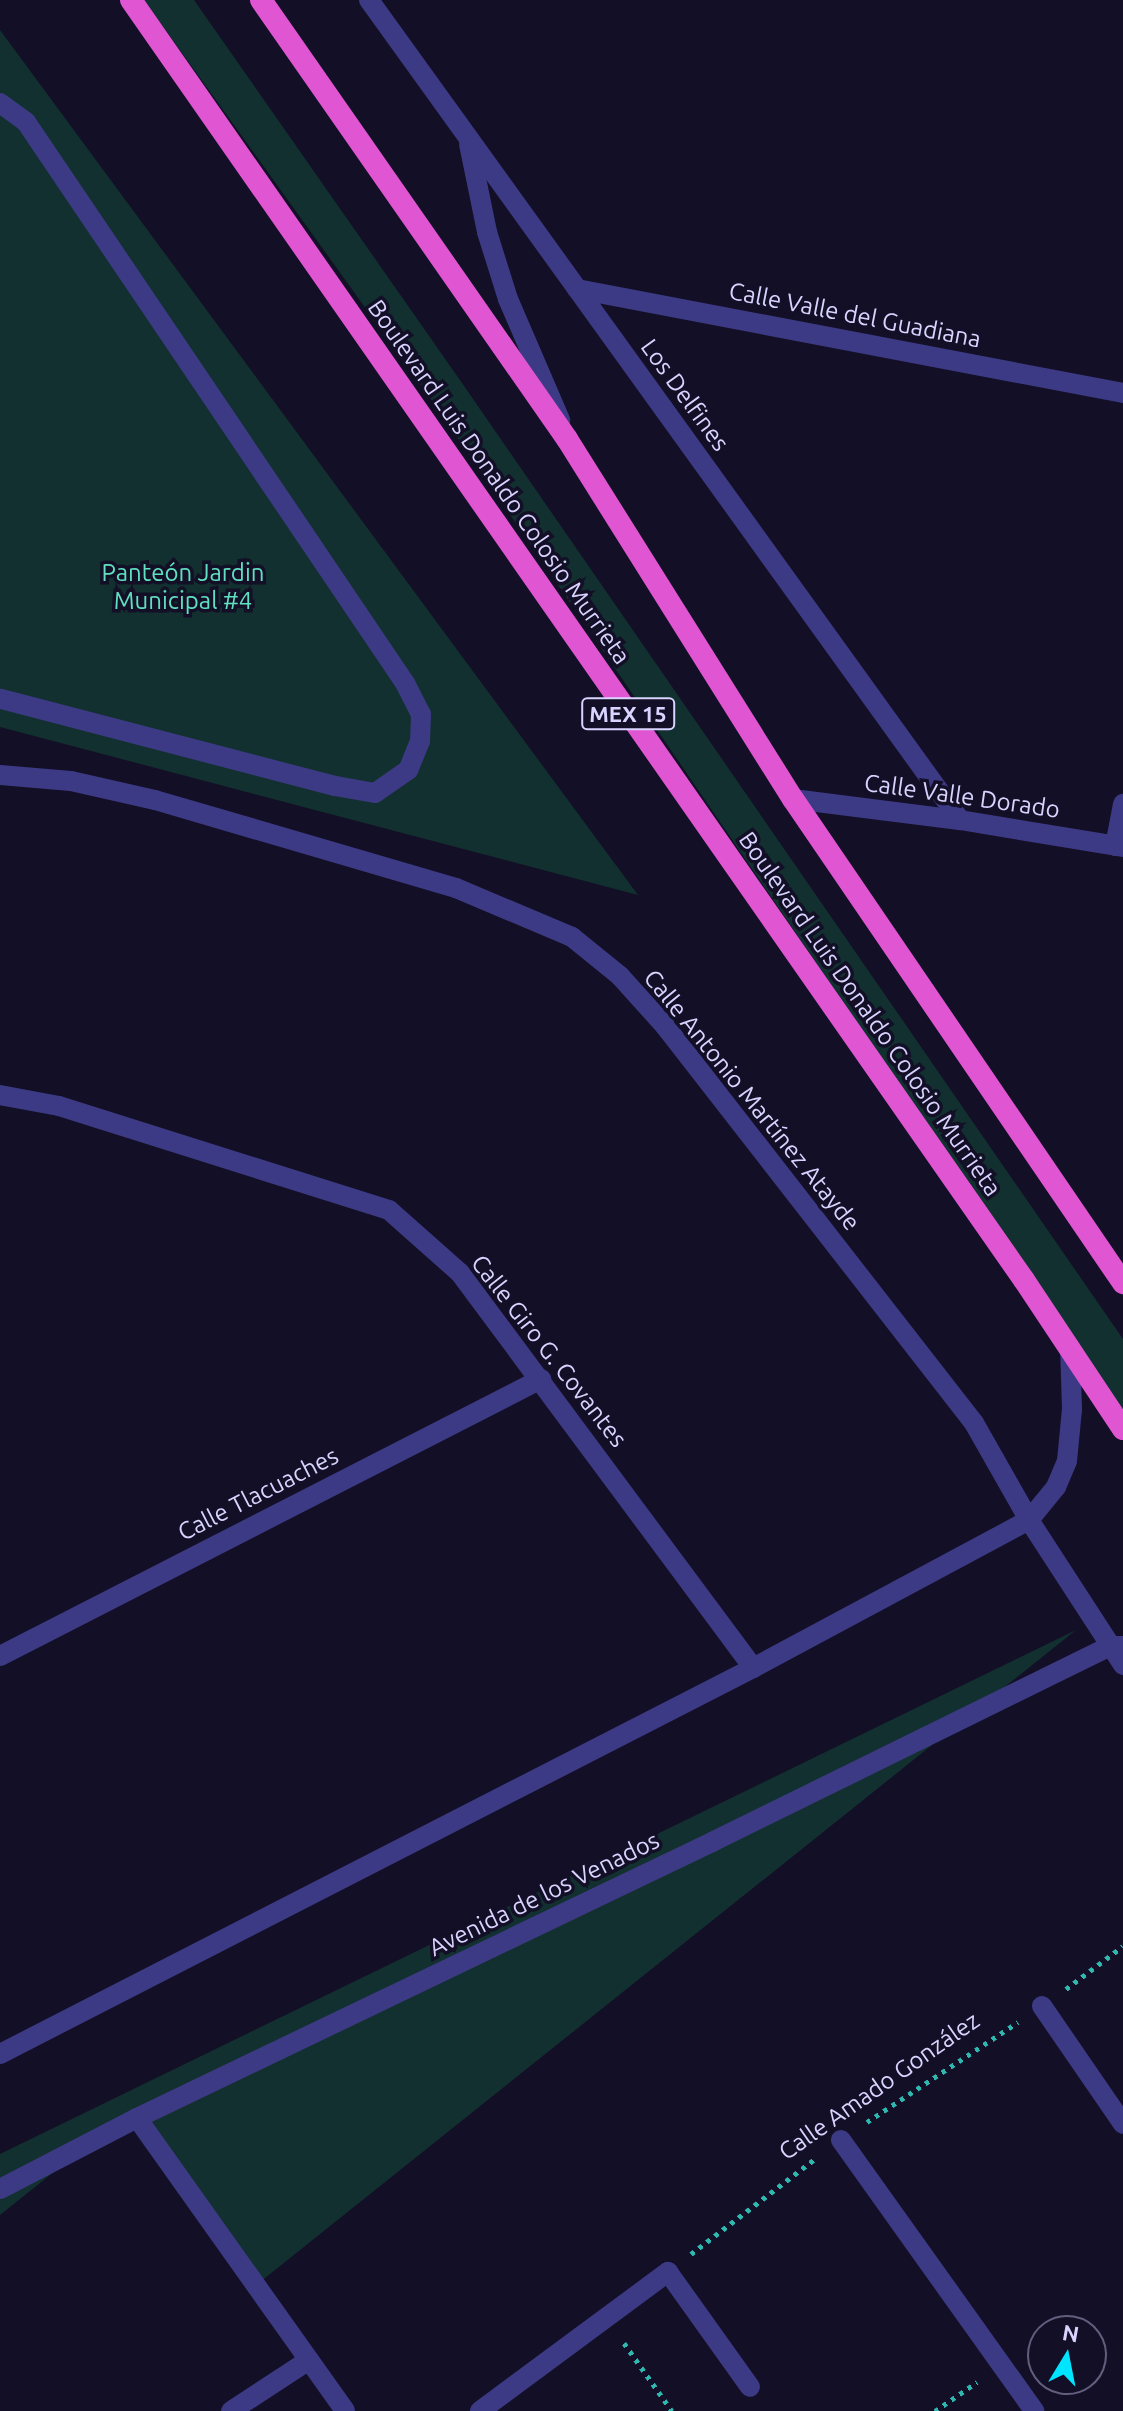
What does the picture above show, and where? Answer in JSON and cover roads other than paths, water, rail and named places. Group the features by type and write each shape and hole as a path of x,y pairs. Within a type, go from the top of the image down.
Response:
{"highway":[{"name":"Boulevard Luis Donaldo Colosio Murrieta","path":"131,0 1070,1347 1123,1429"},
{"path":"261,0 567,439 793,799 1123,1283"}],"street":[{"name":"Los Delfines","path":"369,0 960,820"},
{"path":"0,103 26,122 405,683 421,714 420,741 408,770 375,793 335,786 0,699"},
{"path":"468,138 487,232 508,299 567,439"},
{"name":"Calle Valle del Guadiana","path":"577,289 1123,393"},
{"name":"Calle Antonio Martínez Atayde","path":"0,775 71,781 155,800 456,888 572,937 620,976 665,1026 974,1423 1029,1520 1117,1646 1123,1665"},
{"name":"Calle Valle Dorado","path":"793,799 960,820 1119,846"},
{"path":"1119,846 1123,804"},
{"name":"Calle Giro G. Covantes","path":"0,1095 59,1106 389,1210 460,1273 753,1668"},
{"path":"0,2054 753,1668 1029,1520 1056,1487 1067,1461 1072,1409 1070,1347"},
{"name":"Calle Tlacuaches","path":"0,1656 541,1379"},
{"name":"Avenida de los Venados","path":"0,2189 137,2118 1117,1646"},
{"path":"1042,2006 1123,2124"},
{"path":"137,2118 345,2411"},
{"path":"841,2140 1034,2411"},
{"path":"480,2411 668,2272 750,2387"},
{"path":"231,2411 309,2360"}],"park label":[{"name":"Panteón Jardin Municipal #4","path":"183,587"}]}
